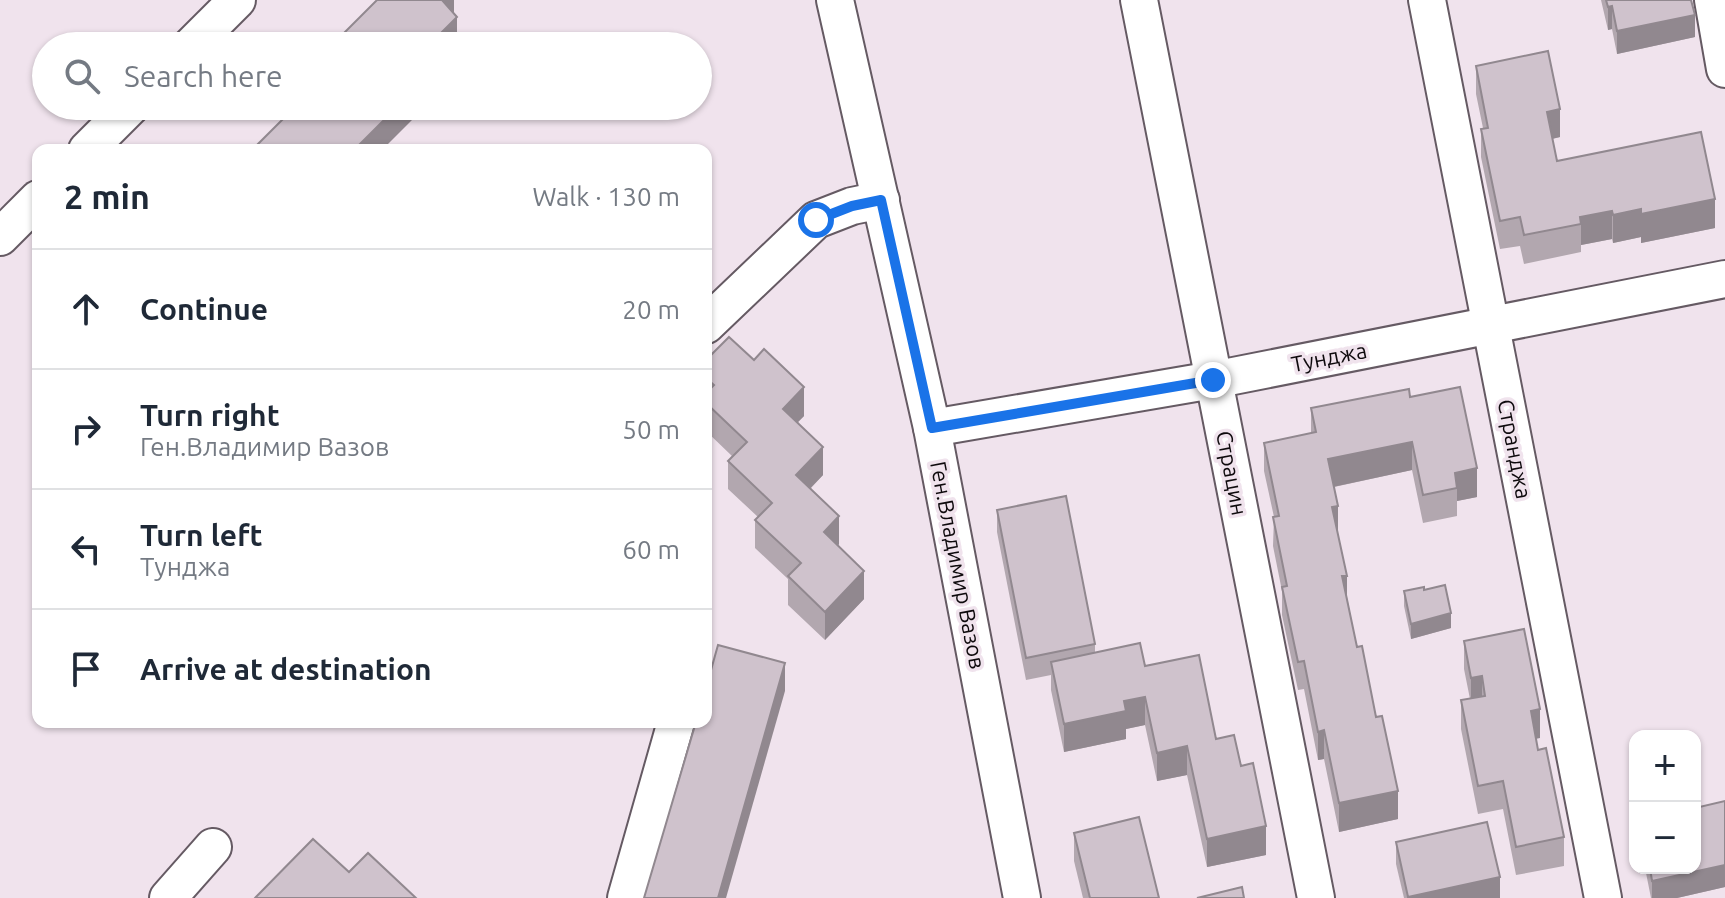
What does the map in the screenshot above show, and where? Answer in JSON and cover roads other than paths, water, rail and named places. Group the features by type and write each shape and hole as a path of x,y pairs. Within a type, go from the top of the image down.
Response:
{"street":[{"path":"205,32 237,0"},
{"name":"Ген.Владимир Вазов","path":"835,0 932,428 1022,898"},
{"name":"Страцин","path":"1139,0 1316,898"},
{"name":"Странджа","path":"1427,0 1603,898"},
{"path":"1713,0 1723,47"},
{"path":"93,144 117,120"},
{"path":"712,319 816,220 852,206 881,200"},
{"path":"0,237 32,205"},
{"name":"Тунджа","path":"932,428 1213,380 1725,279"},
{"path":"626,898 674,728"},
{"path":"168,898 213,847"}]}
